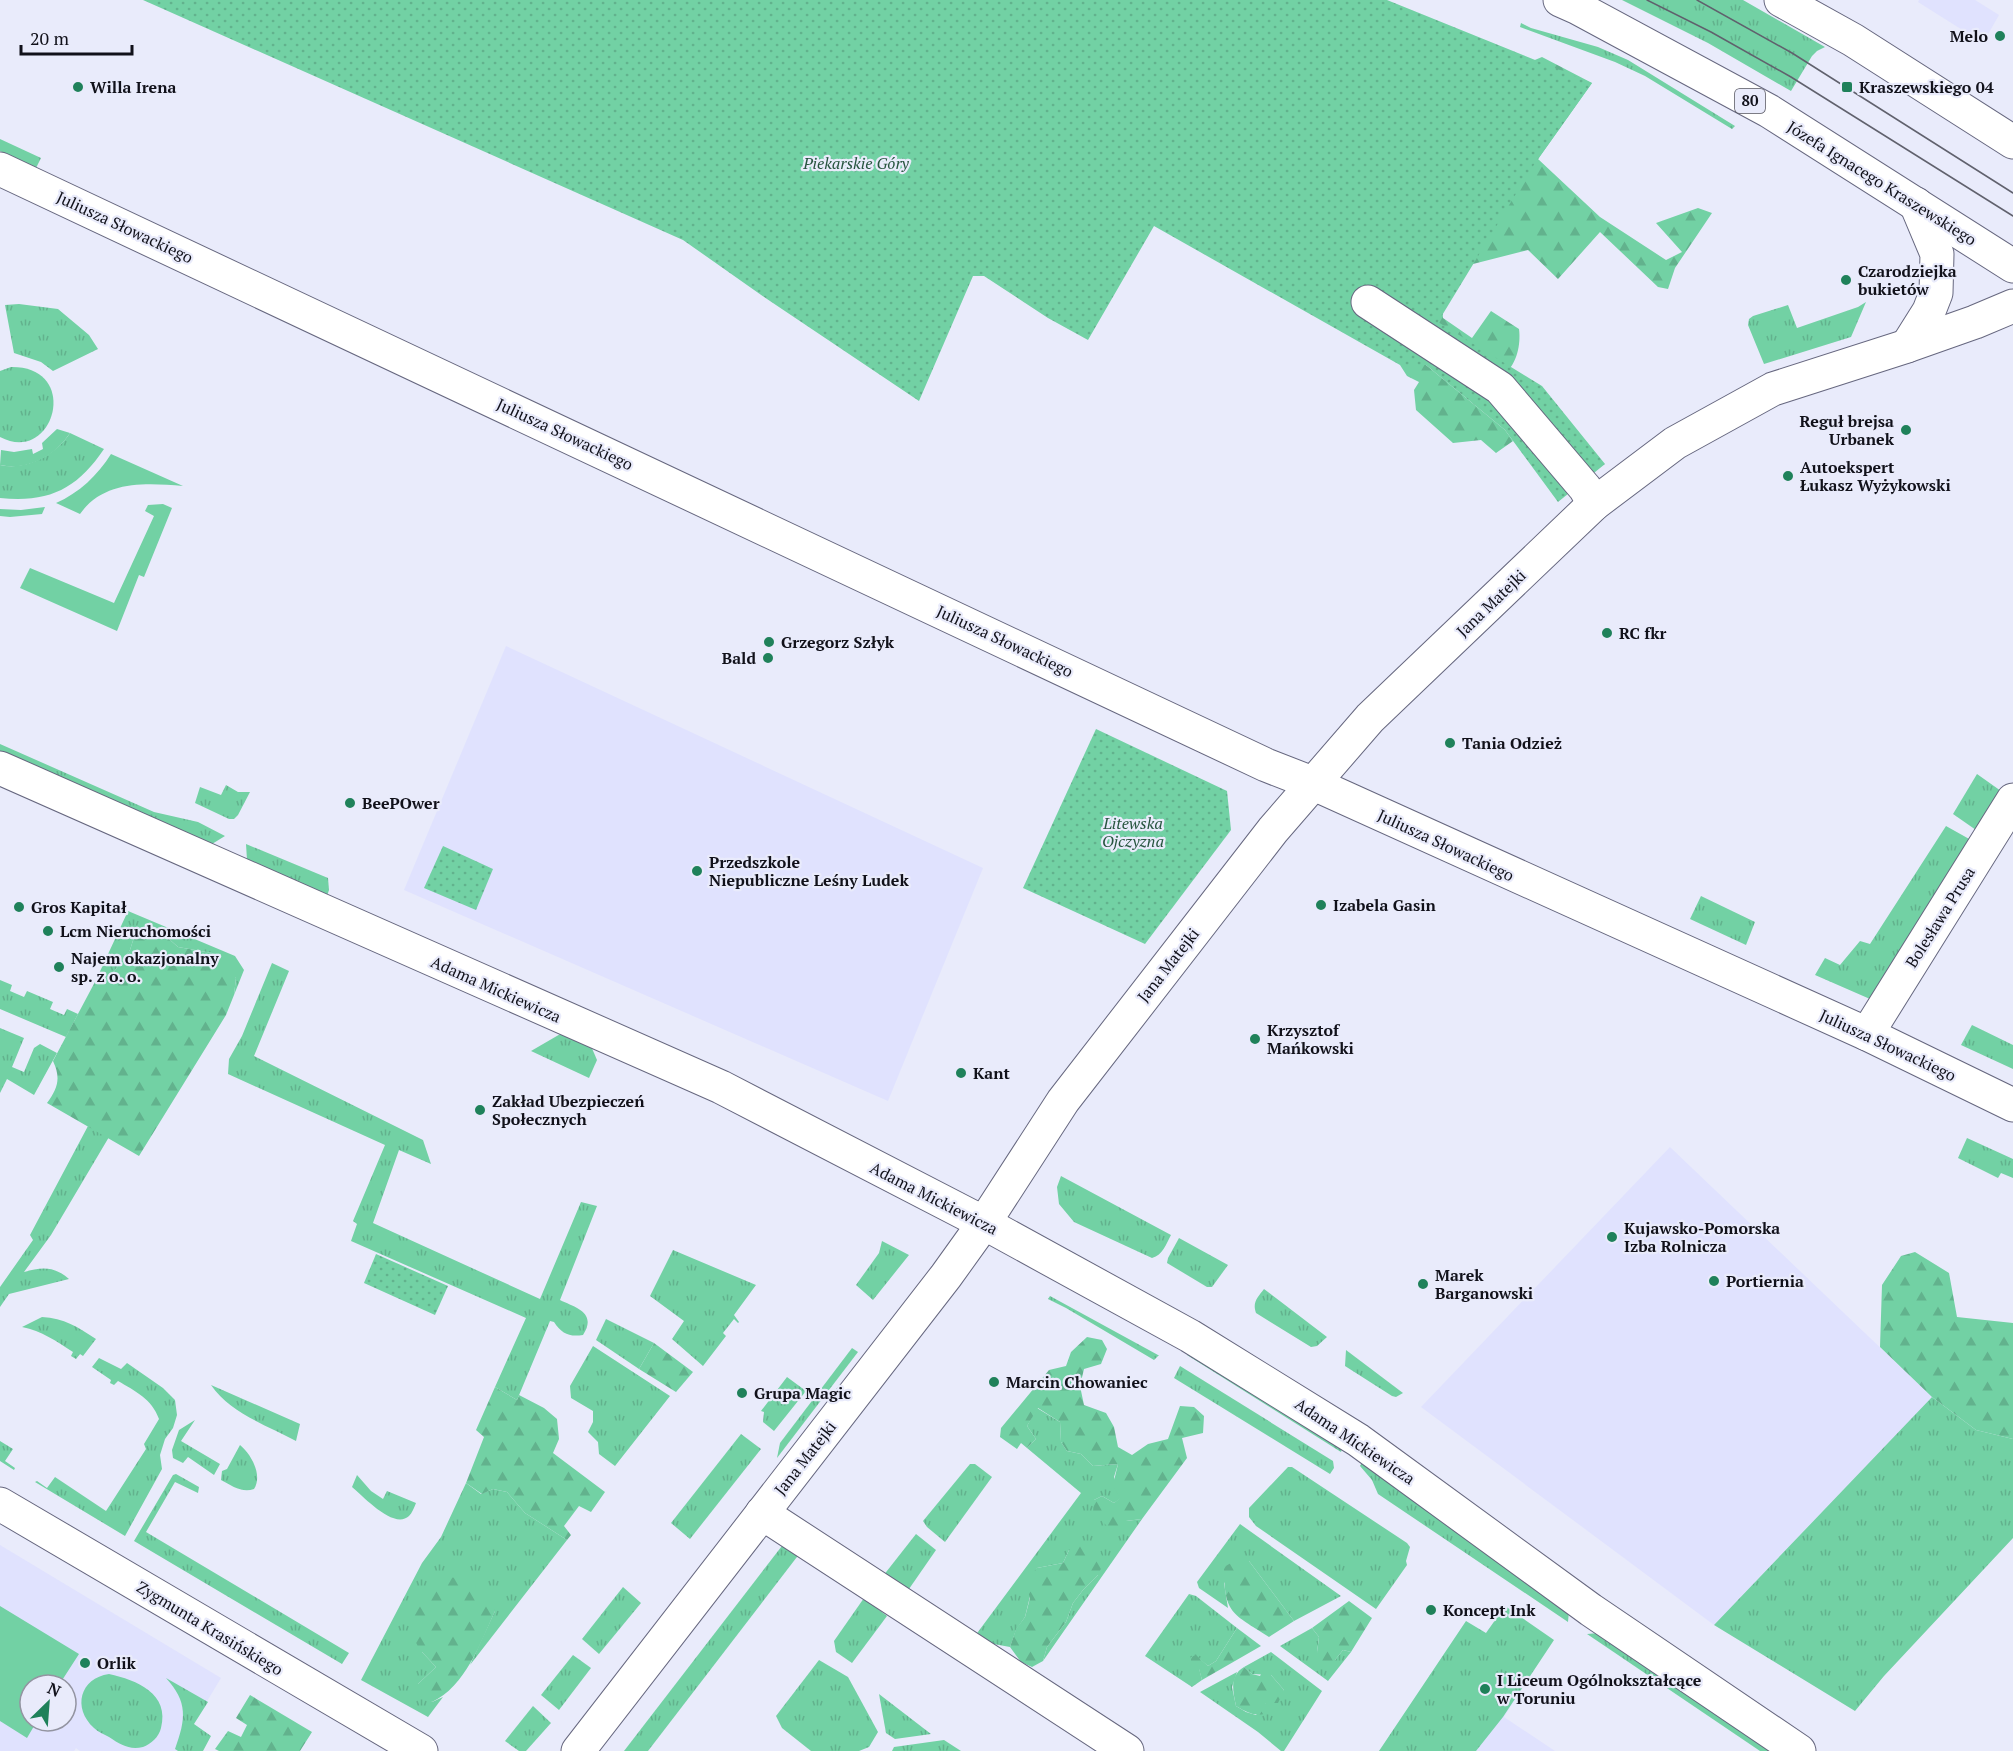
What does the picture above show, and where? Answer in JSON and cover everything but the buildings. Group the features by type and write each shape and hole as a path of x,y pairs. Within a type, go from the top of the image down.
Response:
{"street":[{"name":"Józefa Ignacego Kraszewskiego","path":"1560,0 1770,111 2013,266"},
{"path":"1781,0 1853,40 2013,142"},
{"name":"Juliusza Słowackiego","path":"0,169 1256,760 1312,783 1867,1034 2013,1105"},
{"path":"1907,346 1929,311 1936,292 1937,254 1916,204"},
{"path":"1368,302 1500,388 1585,488 1594,504"},
{"name":"Jana Matejki","path":"578,1751 946,1276 984,1224 1064,1101 1273,830 1370,718 1594,504 1675,443 1773,389 1907,346 2013,306"},
{"name":"Adama Mickiewicza","path":"0,768 721,1087 984,1224 1198,1340 1358,1440 1591,1610 1800,1751"},
{"name":"Bolesława Prusa","path":"1867,1034 2013,800"},
{"name":"Zygmunta Krasińskiego","path":"0,1504 421,1751"},
{"path":"762,1513 1127,1751"}],"shaded area":[{"path":"1919,0 1975,0 1999,15 1983,43 1918,2"},
{"name":"Przedszkole Niepubliczne Leśny Ludek","path":"506,646 983,868 888,1101 404,890"},
{"path":"1670,1147 1932,1397 1714,1625 1421,1407"},
{"path":"0,1545 221,1678 177,1751 80,1751 76,1748 74,1751 0,1751"},
{"name":"I Liceum Ogólnokształcące w Toruniu","path":"1489,1628 1539,1662 1504,1717 1555,1751 1408,1751"}],"green space":[{"name":"Piekarskie Góry","path":"143,0 1387,0 1592,83 1531,169 1438,322 1542,386 1605,464 1558,502 1505,430 1426,365 1400,365 1154,226 1088,340 1048,318 984,276 973,276 919,401 683,240"},
{"path":"1622,0 1743,0 1825,47 1812,56 1791,91 1708,43"},
{"path":"1521,23 1598,47 1628,60 1735,126 1732,129 1645,76 1615,62 1520,27"},
{"path":"1542,57 1592,83 1538,159 1600,217 1666,260 1682,252 1656,223 1698,208 1712,213 1675,268 1668,289 1658,287 1600,232 1558,279 1528,250 1473,264 1530,62"},
{"path":"0,139 41,158 36,168 0,151"},
{"path":"1442,302 1443,318 1472,338 1491,311 1519,329 1517,353 1513,364 1505,373 1429,324"},
{"path":"1866,302 1851,337 1764,364 1748,325 1749,319 1753,316 1788,305 1797,328 1858,307"},
{"path":"19,304 58,309 89,335 98,349 53,371 41,362 14,353 5,305"},
{"path":"1400,365 1426,365 1505,430 1513,441 1496,453 1481,440 1453,443 1416,410 1414,390 1419,382 1407,376"},
{"path":"11,367 33,371 47,382 53,396 52,412 46,427 34,438 19,442 0,437 0,371"},
{"path":"57,429 70,433 49,455 21,466 0,465 1,450 14,452 32,449 33,454 43,449 42,443"},
{"path":"70,433 104,449 83,474 60,490 47,495 33,498 0,498 0,465 20,466 40,460 57,448"},
{"path":"111,454 183,486 155,484 113,489 90,503 80,514 56,503 87,483"},
{"path":"163,504 172,508 144,577 139,575 117,631 20,588 30,568 114,603 154,516 145,511 148,505"},
{"path":"45,507 42,514 0,516 0,509 21,510"},
{"name":"Litewska Ojczyzna","path":"1096,729 1227,791 1231,830 1145,944 1023,888"},
{"path":"0,744 154,812 198,822 225,836 212,844 0,752"},
{"path":"1977,774 2001,791 1976,830 1953,814"},
{"path":"226,785 238,792 250,792 234,819 229,819 195,803 200,787 221,795"},
{"path":"1946,826 1971,840 1870,999 1815,975 1825,958 1840,965 1860,941 1870,944"},
{"path":"246,844 328,878 327,896 247,860"},
{"path":"443,846 493,869 476,910 424,888"},
{"path":"1701,896 1755,922 1746,945 1690,919"},
{"path":"128,911 235,956 244,970 234,995 236,978 212,953 178,947 160,931 135,934 130,950 110,977 96,980"},
{"path":"145,928 160,931 178,947 212,953 228,963 236,978 234,995 226,1015 139,1156 47,1103 54,1092 58,1078 53,1061 96,980 110,977 130,950 135,934"},
{"path":"272,963 289,971 254,1056 423,1140 431,1164 399,1150 373,1223 540,1299 581,1202 597,1206 560,1300 583,1312 588,1321 587,1328 583,1335 574,1336 563,1332 554,1322 550,1321 517,1400 495,1387 526,1318 351,1241 357,1224 353,1221 385,1145 228,1074 229,1059 242,1036"},
{"path":"0,980 12,985 10,991 24,997 27,991 53,1002 50,1009 64,1015 67,1009 78,1014 66,1037 0,1009"},
{"path":"1972,1025 2013,1045 2013,1069 1961,1045"},
{"path":"0,1028 24,1038 12,1067 24,1072 34,1048 40,1044 57,1053 34,1095 7,1079 0,1093"},
{"path":"562,1033 591,1046 597,1060 589,1078 531,1051"},
{"path":"88,1126 109,1137 51,1235 24,1272 48,1269 69,1279 9,1294 0,1307 0,1287 33,1240 30,1235"},
{"path":"1967,1138 2013,1159 2013,1178 2001,1173 1998,1178 1958,1158"},
{"path":"1061,1176 1171,1235 1164,1249 1152,1258 1074,1222 1059,1204 1057,1187"},
{"path":"1179,1238 1228,1265 1212,1287 1207,1287 1167,1263"},
{"path":"882,1241 909,1255 873,1300 856,1285 879,1253"},
{"path":"673,1250 756,1285 734,1315 739,1322 734,1319 723,1333 726,1336 703,1366 672,1339 684,1321 650,1296"},
{"path":"1915,1252 1949,1273 1957,1317 2013,1323 2013,1439 1976,1430 1932,1397 1880,1347 1882,1285 1901,1256"},
{"path":"376,1254 448,1286 435,1315 364,1283"},
{"path":"1264,1289 1327,1337 1317,1346 1311,1347 1256,1313 1255,1303"},
{"path":"1050,1296 1159,1355 1154,1360 1048,1299"},
{"path":"42,1317 70,1324 96,1339 83,1356 80,1354 76,1359 71,1356 73,1352 55,1340 22,1327"},
{"path":"606,1319 654,1343 639,1369 596,1340"},
{"path":"1087,1337 1102,1340 1107,1349 1101,1364 1084,1369 1080,1386 1084,1405 1106,1413 1114,1427 1118,1447 1132,1455 1148,1444 1168,1439 1180,1406 1194,1407 1204,1416 1203,1433 1182,1438 1187,1458 1142,1519 1126,1521 1119,1529 1106,1525 1093,1512 1094,1500 1102,1496 1114,1503 1120,1498 1113,1485 1118,1464 1093,1466 1081,1454 1067,1451 1061,1442 1060,1422 1038,1408 1027,1426 1036,1439 1027,1448 1021,1443 1017,1449 1000,1437 1001,1428 1049,1370 1066,1366 1071,1352"},
{"path":"654,1343 693,1372 676,1392 639,1369"},
{"path":"593,1346 670,1396 615,1466 599,1454 598,1442 588,1432 593,1422 593,1411 571,1398 570,1386"},
{"path":"852,1348 858,1352 777,1458 780,1443"},
{"path":"1346,1350 1403,1393 1396,1397 1392,1396 1345,1366"},
{"path":"1187,1355 1193,1355 1343,1446 1341,1452"},
{"path":"99,1358 121,1369 127,1363 163,1388 175,1400 177,1415 160,1455 162,1469 125,1536 35,1482 47,1488 55,1477 106,1511 146,1449 144,1444 159,1419 156,1412 137,1392 118,1381 114,1385 110,1383 111,1380 92,1367"},
{"path":"1180,1366 1333,1461 1334,1468 1330,1474 1174,1378"},
{"path":"787,1377 806,1391 774,1431 763,1422 764,1412 761,1411"},
{"path":"211,1385 300,1424 296,1441 238,1411"},
{"path":"495,1387 517,1400 519,1395 544,1408 557,1419 559,1439 553,1453 605,1492 591,1512 579,1506 564,1526 571,1535 567,1540 525,1513 507,1492 493,1489 482,1494 466,1483 484,1437 476,1430"},
{"path":"1932,1397 1976,1430 2013,1439 2013,1538 1884,1676 1855,1711 1714,1625"},
{"path":"1037,1408 1060,1422 1061,1442 1067,1451 1081,1454 1093,1466 1118,1464 1114,1477 1121,1498 1114,1503 1102,1496 1094,1500 1126,1521 1142,1519 1043,1661 1047,1647 1066,1622 1073,1603 1098,1575 1069,1550 1063,1563 1037,1568 1025,1617 1016,1630 1010,1647 972,1640 1081,1493 1027,1448 1036,1439 1027,1426"},
{"path":"195,1420 181,1441 220,1464 214,1475 188,1457 183,1463 173,1458 172,1450 179,1430"},
{"path":"741,1434 761,1449 690,1539 671,1523"},
{"path":"0,1441 13,1449 5,1461 15,1468 14,1470 0,1461"},
{"path":"240,1445 248,1454 256,1471 254,1489 233,1487 221,1480 222,1471 227,1469"},
{"path":"1364,1459 1569,1611 1568,1622 1378,1494 1372,1480 1360,1466"},
{"path":"970,1464 975,1464 992,1477 945,1542 923,1521"},
{"path":"1288,1467 1292,1467 1410,1547 1407,1565 1376,1609 1256,1526 1249,1517 1249,1508"},
{"path":"176,1474 199,1487 198,1493 175,1482 146,1532 349,1653 342,1664 134,1541 173,1475"},
{"path":"357,1475 371,1491 383,1499 387,1491 416,1503 410,1515 403,1519 395,1519 371,1504 352,1487"},
{"path":"466,1483 481,1494 493,1489 507,1492 525,1513 567,1540 470,1665 495,1611 422,1652 436,1667 418,1684 432,1702 443,1697 428,1717 361,1680 422,1563 441,1537"},
{"path":"1240,1524 1341,1596 1294,1621 1249,1561 1224,1583 1228,1608 1199,1588 1197,1582"},
{"path":"916,1534 936,1550 909,1589 890,1588 883,1576"},
{"path":"785,1542 800,1553 648,1751 624,1751"},
{"path":"1082,1542 1098,1545 1104,1562 1098,1575 1073,1603 1066,1622 1047,1647 1043,1661 1032,1667 1021,1662 1010,1647 1016,1629 1025,1617 1030,1598 1025,1582 1037,1568 1063,1563 1069,1550"},
{"path":"1236,1560 1249,1561 1294,1621 1269,1637 1246,1623 1233,1611 1226,1594 1224,1567"},
{"path":"441,1577 463,1578 487,1589 495,1611 463,1675 444,1695 432,1702 418,1695 418,1684 436,1667 422,1652 409,1632 420,1601"},
{"path":"623,1587 641,1603 599,1654 582,1639"},
{"path":"1189,1594 1196,1596 1237,1628 1216,1661 1208,1666 1196,1656 1202,1680 1192,1687 1145,1656"},
{"path":"864,1598 887,1616 852,1663 836,1652 834,1641"},
{"path":"1349,1601 1372,1618 1351,1652 1343,1650 1332,1668 1321,1667 1317,1652 1319,1637 1312,1628"},
{"path":"0,1606 79,1654 67,1673 18,1673 18,1732 0,1721"},
{"path":"1505,1606 1554,1640 1503,1717 1476,1751 1379,1751 1466,1621 1486,1633"},
{"path":"1237,1628 1261,1646 1202,1680 1199,1669 1191,1663 1191,1657 1196,1655 1208,1666 1216,1661"},
{"path":"1312,1628 1319,1637 1317,1652 1335,1660 1343,1650 1351,1652 1328,1681 1280,1646"},
{"path":"1599,1633 1772,1751 1760,1751 1587,1634"},
{"path":"1271,1652 1322,1691 1284,1751 1200,1692 1237,1672 1232,1687 1236,1706 1256,1715 1266,1703 1284,1690 1271,1675 1252,1674 1244,1667"},
{"path":"573,1655 591,1668 559,1710 541,1695"},
{"path":"819,1660 848,1677 878,1732 869,1747 859,1751 811,1751 782,1728 776,1716"},
{"path":"1269,1665 1271,1675 1284,1690 1278,1703 1266,1703 1264,1714 1250,1713 1236,1706 1233,1684 1239,1671 1244,1667 1252,1674 1260,1676 1265,1666"},
{"path":"109,1674 130,1680 149,1690 161,1706 160,1731 146,1746 133,1748 121,1744 97,1731 87,1720 81,1703 82,1695 91,1681"},
{"path":"166,1678 208,1702 194,1724 211,1736 203,1751 175,1749 183,1720 183,1711 178,1695"},
{"path":"879,1694 931,1734 895,1739 886,1733"},
{"path":"250,1695 312,1732 300,1751 219,1751 215,1749 228,1731 241,1737 247,1725 236,1718"},
{"path":"533,1706 551,1723 526,1751 519,1751 505,1741"},
{"path":"19,1733 30,1733 27,1738"},
{"path":"944,1740 961,1751 892,1751 894,1747"}],"tram line":[{"path":"1647,0 1711,32 1791,77 2013,216"},
{"path":"1697,0 1792,53 2013,193"}],"place":[{"name":"Melo","path":"2000,36"},
{"name":"Willa Irena","path":"78,87"},
{"name":"Kraszewskiego 04","path":"1847,87"},
{"name":"Czarodziejka bukietów","path":"1846,280"},
{"name":"Reguł brejsa Urbanek","path":"1906,430"},
{"name":"Autoekspert Łukasz Wyżykowski","path":"1788,476"},
{"name":"RC fkr","path":"1607,633"},
{"name":"Grzegorz Szłyk","path":"769,642"},
{"name":"Bald","path":"768,658"},
{"name":"Tania Odzież","path":"1450,743"},
{"name":"BeePOwer","path":"350,803"},
{"name":"Przedszkole Niepubliczne Leśny Ludek","path":"697,871"},
{"name":"Izabela Gasin","path":"1321,905"},
{"name":"Gros Kapitał","path":"19,907"},
{"name":"Lcm Nieruchomości","path":"48,931"},
{"name":"Najem okazjonalny sp. z o. o.","path":"59,967"},
{"name":"Krzysztof Mańkowski","path":"1255,1039"},
{"name":"Kant","path":"961,1073"},
{"name":"Zakład Ubezpieczeń Społecznych","path":"480,1110"},
{"name":"Kujawsko-Pomorska Izba Rolnicza","path":"1612,1237"},
{"name":"Portiernia","path":"1714,1281"},
{"name":"Marek Barganowski","path":"1423,1284"},
{"name":"Marcin Chowaniec","path":"994,1382"},
{"name":"Grupa Magic","path":"742,1393"},
{"name":"Koncept Ink","path":"1431,1610"},
{"name":"Orlik","path":"85,1663"},
{"name":"I Liceum Ogólnokształcące w Toruniu","path":"1485,1689"}]}
